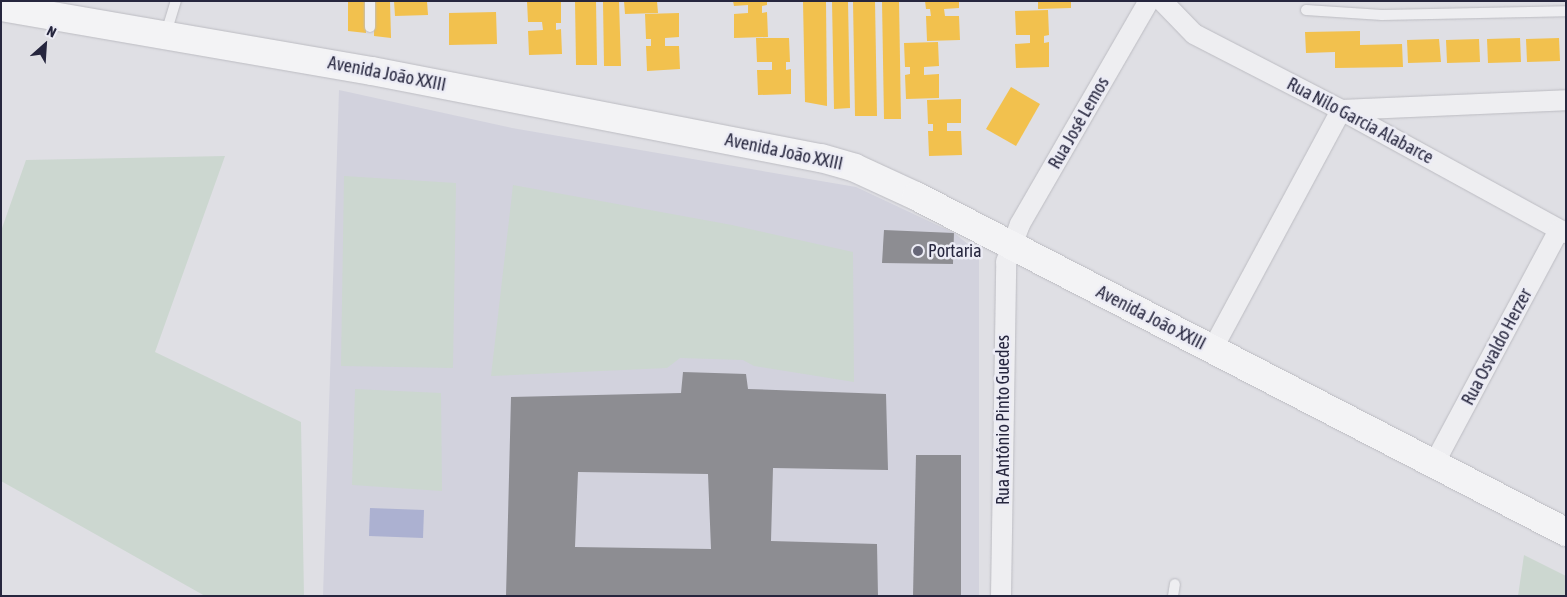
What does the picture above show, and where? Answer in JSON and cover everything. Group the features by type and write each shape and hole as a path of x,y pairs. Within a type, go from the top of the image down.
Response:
{"main road":[{"name":"Avenida João XXIII","path":"6,6 166,34 821,158 879,178 1566,532"}],"street":[{"name":"Rua José Lemos","path":"1012,246 1020,224 1150,1"},
{"name":"Rua Nilo Garcia Alabarce","path":"1162,1 1194,34 1341,110 1562,231"},
{"path":"1212,350 1341,110 1566,100"},
{"name":"Rua Osvaldo Herzer","path":"1434,464 1562,231"},
{"name":"Rua Antônio Pinto Guedes","path":"1001,596 1004,287 1012,246"}],"lane":[{"path":"166,34 176,1"},
{"path":"370,1 370,27"},
{"path":"1306,10 1382,14 1566,11"},
{"path":"1173,596 1175,584"}],"shaded area":[{"path":"339,90 512,128 856,187 954,233 979,253 979,596 323,596"},
{"path":"225,156 155,352 301,422 304,596 205,596 1,481 1,231 26,160"},
{"path":"344,176 456,183 453,368 341,366"},
{"path":"513,185 732,225 853,252 854,382 754,366 743,360 680,358 667,368 491,376"},
{"path":"355,389 441,393 442,491 352,485"},
{"path":"1524,555 1566,576 1566,596 1518,596"}],"water":[{"path":"370,508 424,510 423,538 369,536"}],"building: Moradias":[{"path":"348,1 366,1 366,33 348,31"},
{"path":"374,1 390,1 391,38 374,36"},
{"path":"394,1 427,1 428,15 395,16"},
{"path":"527,1 561,1 561,23 556,23 556,30 561,29 562,54 529,55 528,31 543,30 542,22 528,22"},
{"path":"575,1 596,1 597,65 576,65"},
{"path":"603,1 619,1 621,66 604,66"},
{"path":"624,1 657,1 658,13 625,14"},
{"path":"733,1 767,1 767,5 762,6 762,13 767,12 768,37 734,38 734,14 748,13 748,5 734,6"},
{"path":"803,1 826,1 827,106 805,102"},
{"path":"832,1 848,1 850,108 834,109"},
{"path":"853,1 875,1 877,116 855,116"},
{"path":"882,1 899,1 901,119 884,119"},
{"path":"925,1 959,1 959,8 944,9 945,16 959,16 960,40 927,41 926,16 931,16 930,9 926,9"},
{"path":"1038,1 1071,1 1071,8 1038,9"},
{"path":"1048,10 1049,35 1044,36 1044,43 1049,42 1049,67 1016,68 1015,44 1030,43 1030,35 1016,35 1015,11"},
{"path":"496,12 497,44 449,45 449,13"},
{"path":"679,13 679,37 665,38 665,46 679,46 680,69 647,71 646,46 651,46 651,39 646,39 645,14"},
{"path":"1360,31 1360,45 1402,44 1403,67 1335,68 1335,52 1306,53 1305,32"},
{"path":"756,38 789,38 790,62 786,62 786,70 791,69 791,94 758,95 757,70 772,70 772,62 757,62"},
{"path":"1520,38 1521,62 1488,63 1487,39"},
{"path":"1559,38 1560,61 1527,62 1526,39"},
{"path":"1439,39 1441,62 1408,63 1407,40"},
{"path":"1479,39 1480,62 1447,63 1446,40"},
{"path":"938,42 939,66 924,67 924,75 939,74 939,98 906,99 905,75 910,74 910,67 905,67 904,43"},
{"path":"1011,87 1040,104 1016,146 986,129"},
{"path":"961,99 961,123 947,123 947,131 961,131 962,155 929,156 928,131 933,131 933,124 928,124 927,100"}],"building: Indústria":[{"name":"Portaria","path":"884,230 954,233 953,264 882,263"},
{"path":"683,372 746,374 748,389 886,394 888,470 773,468 771,541 877,544 878,596 506,596 511,397 681,393","holes":["578,472 708,474 711,549 575,547"]},
{"path":"916,455 961,455 961,596 913,596"}],"place":[{"name":"Portaria","path":"918,251"}]}
